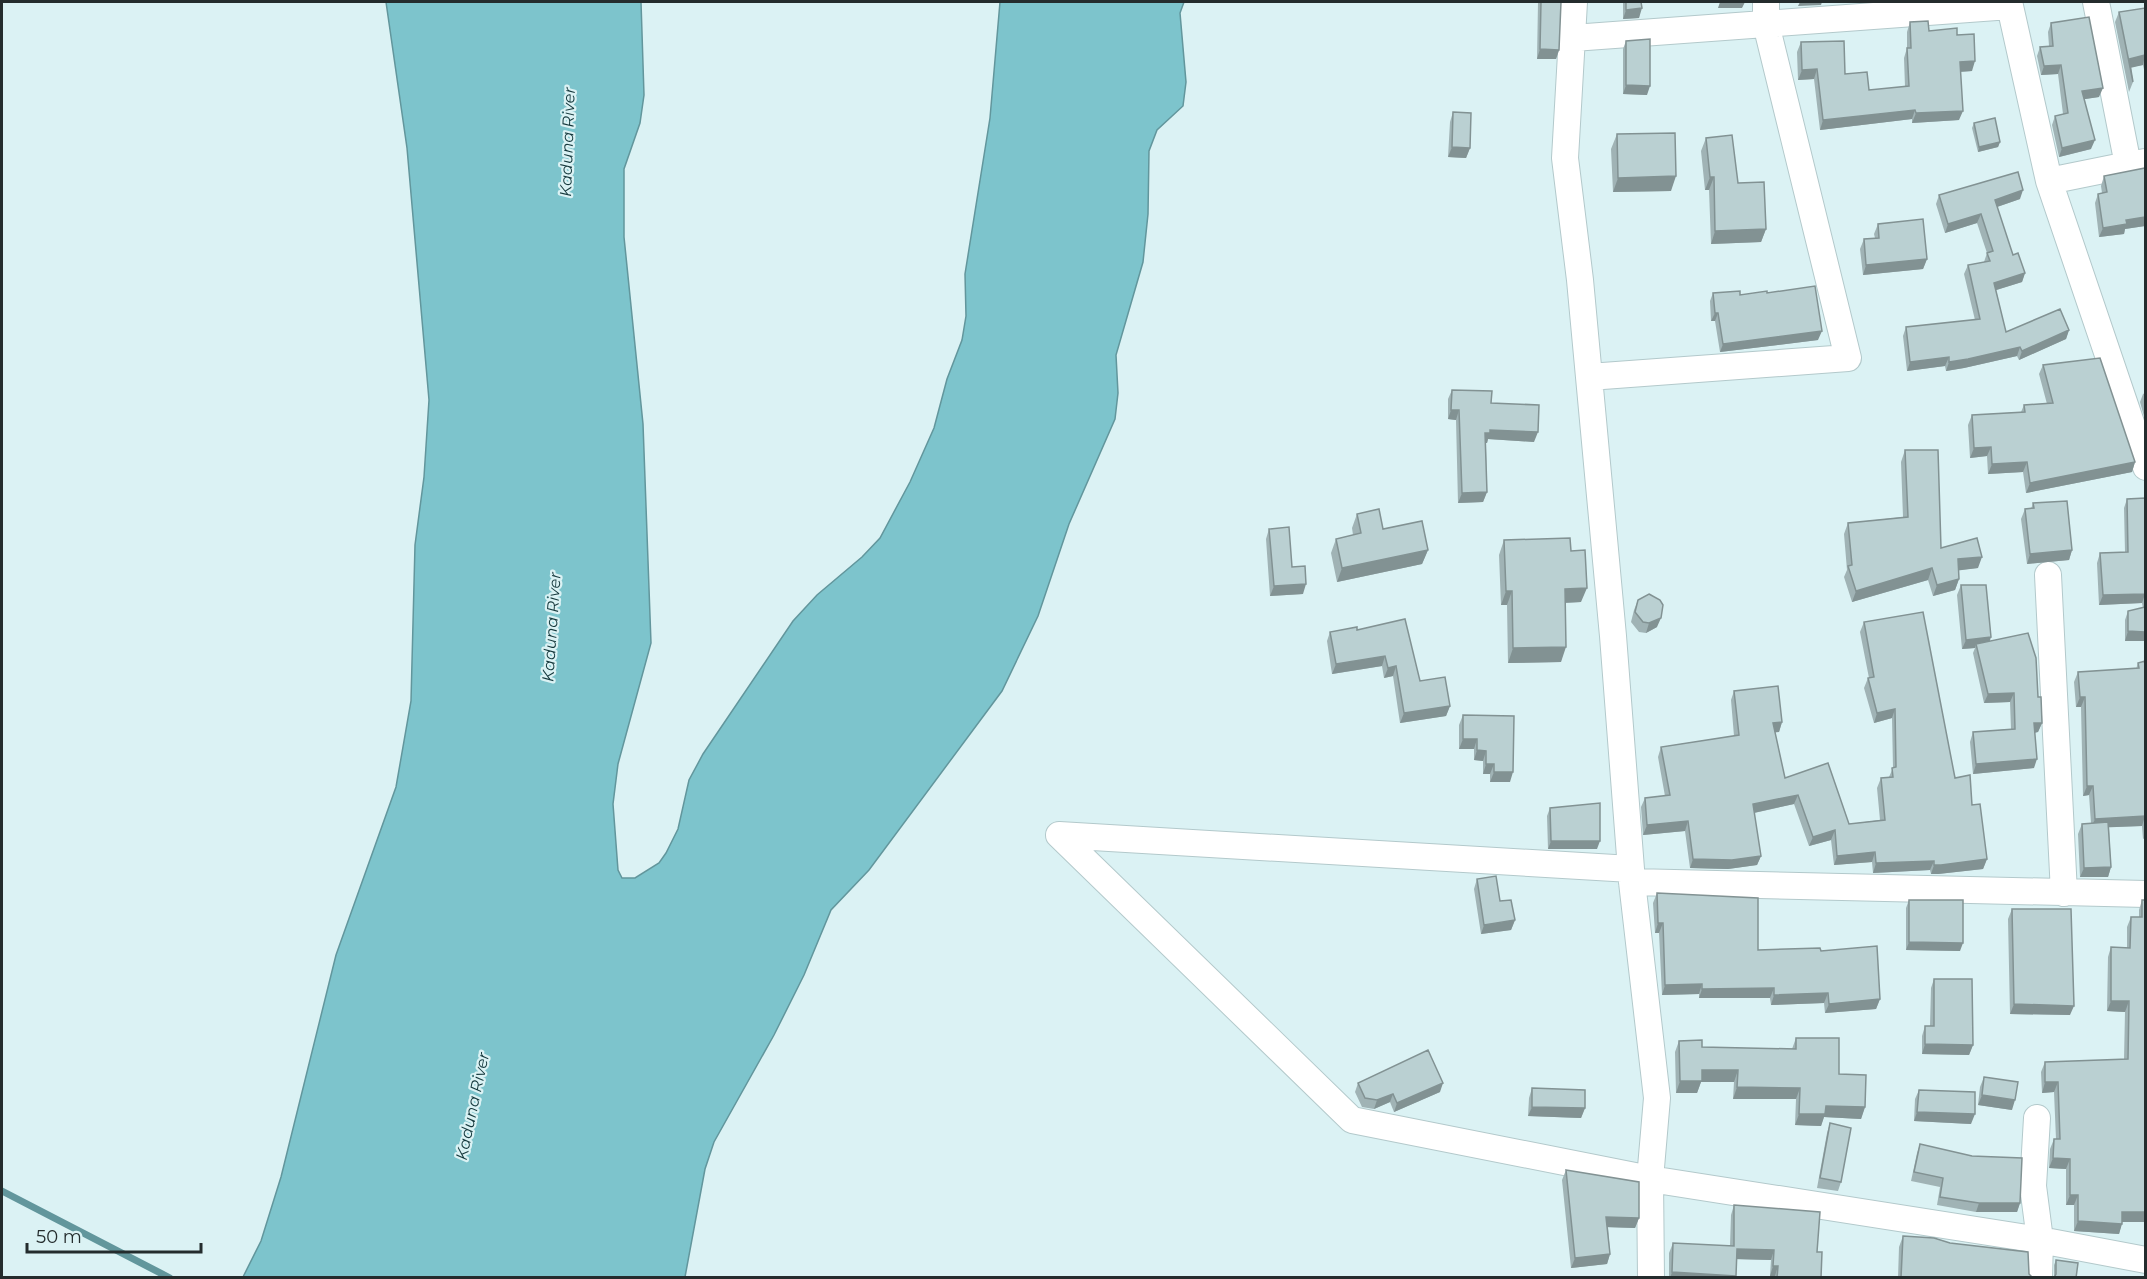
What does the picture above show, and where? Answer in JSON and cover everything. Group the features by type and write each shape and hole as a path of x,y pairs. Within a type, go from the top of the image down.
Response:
{"street":[{"path":"1574,2 1565,158 1589,377 1613,636 1631,876 1657,1098 1650,1179 1651,1278"},
{"path":"2049,181 2137,164 2096,2"},
{"path":"1573,38 1766,13 2010,6 2049,181 2145,467"},
{"path":"1589,377 1848,358 1766,13"},
{"path":"2048,575 2064,893"},
{"path":"2145,894 2064,893 1631,876 1059,836 1352,1120 1650,1179 2040,1240 2145,1260"},
{"path":"2037,1118 2033,1186 2040,1240 2039,1278"}],"water":[{"name":"Kaduna River","path":"386,2 641,2 644,95 640,123 624,169 624,237 643,424 651,643 618,764 613,804 618,870 622,878 635,878 659,863 666,853 678,829 689,780 703,754 793,621 817,595 862,557 880,538 910,482 934,428 947,379 962,340 966,316 965,274 990,118 1000,2 1184,2 1180,13 1186,82 1183,106 1157,130 1149,151 1148,214 1143,262 1116,355 1118,393 1115,419 1069,524 1038,616 1002,691 869,870 831,910 804,975 774,1035 714,1142 705,1169 685,1277 243,1277 261,1241 281,1177 336,955 396,787 411,701 415,545 424,477 429,400 407,148"}],"building":[{"path":"1541,2 1561,2 1559,50 1540,49"},
{"path":"1626,2 1641,2 1642,8 1626,10"},
{"path":"2145,8 2145,55 2129,59 2133,82 2119,12"},
{"path":"2089,17 2103,88 2082,91 2095,140 2062,148 2055,116 2068,113 2061,65 2044,66 2040,47 2053,46 2051,23"},
{"path":"1928,21 1929,31 1957,28 1957,35 1974,34 1975,61 1960,62 1963,111 1916,113 1915,110 1823,120 1817,69 1802,70 1801,42 1844,41 1845,74 1867,72 1869,90 1909,86 1907,48 1911,48 1910,22"},
{"path":"1650,39 1650,86 1626,85 1626,41"},
{"path":"1453,112 1471,113 1470,148 1452,147"},
{"path":"1995,118 2000,142 1979,147 1974,123"},
{"path":"1675,133 1676,176 1618,178 1617,134"},
{"path":"1732,135 1738,183 1764,182 1766,229 1715,231 1714,177 1710,177 1706,138"},
{"path":"2145,168 2145,217 2126,220 2127,224 2103,228 2098,194 2107,192 2104,176"},
{"path":"2018,172 2023,190 1995,200 2013,255 2018,253 2025,273 1994,283 2006,332 2060,309 2069,330 2022,351 2020,347 1949,362 1949,357 1910,362 1906,327 1980,319 1968,265 1990,261 1987,253 1993,251 1981,214 1948,224 1939,195"},
{"path":"1923,219 1927,259 1866,265 1864,239 1879,238 1878,224"},
{"path":"1815,286 1822,331 1723,344 1718,313 1715,313 1713,293 1740,291 1740,295"},
{"path":"2100,358 2135,462 2030,483 2027,462 1992,464 1991,447 1974,448 1972,415 2025,412 2024,405 2053,403 2043,365"},
{"path":"1452,390 1492,391 1491,403 1539,405 1538,432 1490,430 1490,433 1485,433 1487,492 1462,493 1459,410 1451,410"},
{"path":"1905,450 1938,450 1941,548 1977,538 1982,557 1958,559 1959,579 1937,585 1932,568 1856,591 1848,566 1852,565 1848,523 1908,517"},
{"path":"2145,498 2145,594 2103,595 2100,553 2128,552 2127,499"},
{"path":"2067,501 2072,550 2030,554 2025,509 2034,508 2033,503"},
{"path":"1379,509 1383,529 1422,521 1428,550 1342,568 1336,539 1361,533 1357,514"},
{"path":"1289,527 1292,567 1305,566 1306,584 1274,586 1269,529"},
{"path":"1570,538 1571,551 1585,550 1587,588 1565,589 1566,647 1513,648 1512,591 1506,591 1504,540"},
{"path":"1961,585 1986,585 1991,637 1966,640"},
{"path":"1649,594 1660,600 1663,605 1661,618 1649,623 1643,622 1635,612 1638,600"},
{"path":"2145,607 2145,632 2128,631 2128,611"},
{"path":"1923,612 1955,778 1970,775 1972,805 1980,804 1987,859 1934,865 1934,861 1876,863 1875,852 1837,856 1835,830 1813,837 1798,795 1753,804 1761,856 1732,860 1693,859 1688,821 1647,825 1645,798 1670,795 1661,747 1739,735 1734,691 1778,686 1782,722 1773,723 1785,778 1828,763 1849,824 1885,820 1881,778 1893,777 1892,768 1896,767 1895,709 1877,713 1868,678 1874,677 1864,622"},
{"path":"1405,619 1420,681 1445,677 1450,706 1404,713 1396,666 1388,668 1385,656 1336,664 1330,632 1357,627 1357,630"},
{"path":"2028,633 2036,658 2038,697 2041,697 2042,723 2034,723 2037,759 1976,764 1973,732 2015,729 2014,693 1988,694 1976,644"},
{"path":"2145,661 2145,816 2095,819 2093,786 2087,786 2085,697 2080,697 2078,672 2139,668 2138,663"},
{"path":"1463,715 1514,716 1513,772 1494,772 1494,764 1486,764 1486,751 1477,750 1477,739 1463,739"},
{"path":"1600,803 1600,841 1551,841 1550,808"},
{"path":"2108,822 2111,867 2084,868 2082,824"},
{"path":"1496,876 1500,901 1511,900 1515,920 1484,925 1477,879"},
{"path":"1657,893 1758,898 1758,950 1820,948 1821,951 1877,946 1880,999 1829,1004 1828,993 1774,995 1774,988 1702,989 1702,984 1665,985 1663,923 1658,923"},
{"path":"1909,900 1963,900 1963,943 1909,942"},
{"path":"2142,900 2145,900 2145,1212 2122,1212 2122,1224 2078,1221 2078,1195 2070,1195 2070,1159 2053,1158 2054,1139 2060,1139 2058,1082 2045,1082 2045,1062 2128,1059 2129,1001 2111,1001 2111,947 2130,948 2131,917 2142,917"},
{"path":"2012,909 2071,909 2074,1006 2014,1004"},
{"path":"1934,979 1972,979 1973,1045 1925,1044 1925,1026 1934,1026"},
{"path":"1796,1038 1839,1038 1839,1074 1866,1075 1865,1107 1826,1106 1825,1114 1799,1114 1800,1088 1737,1087 1738,1070 1702,1070 1702,1081 1680,1081 1679,1041 1702,1040 1702,1047 1796,1049"},
{"path":"1428,1050 1443,1083 1397,1103 1393,1094 1377,1100 1365,1098 1358,1083"},
{"path":"1984,1077 2018,1082 2015,1100 1982,1095"},
{"path":"1532,1088 1585,1090 1585,1108 1532,1107"},
{"path":"1919,1090 1975,1092 1975,1114 1917,1112"},
{"path":"1830,1123 1851,1128 1841,1182 1820,1178"},
{"path":"1920,1144 1972,1156 2022,1158 2020,1203 1979,1203 1940,1197 1943,1178 1914,1172"},
{"path":"1566,1170 1639,1182 1639,1218 1606,1217 1610,1254 1575,1258"},
{"path":"1734,1205 1820,1212 1817,1252 1822,1252 1821,1278 1777,1278 1778,1266 1773,1266 1774,1250 1737,1249 1736,1276 1672,1272 1673,1243 1734,1246"},
{"path":"1903,1236 1934,1238 1950,1243 2028,1252 2029,1274 2033,1278 1901,1278"},
{"path":"2056,1260 2078,1263 2076,1278 2054,1278"}],"waterway":[{"path":"2,1191 170,1278"}]}
